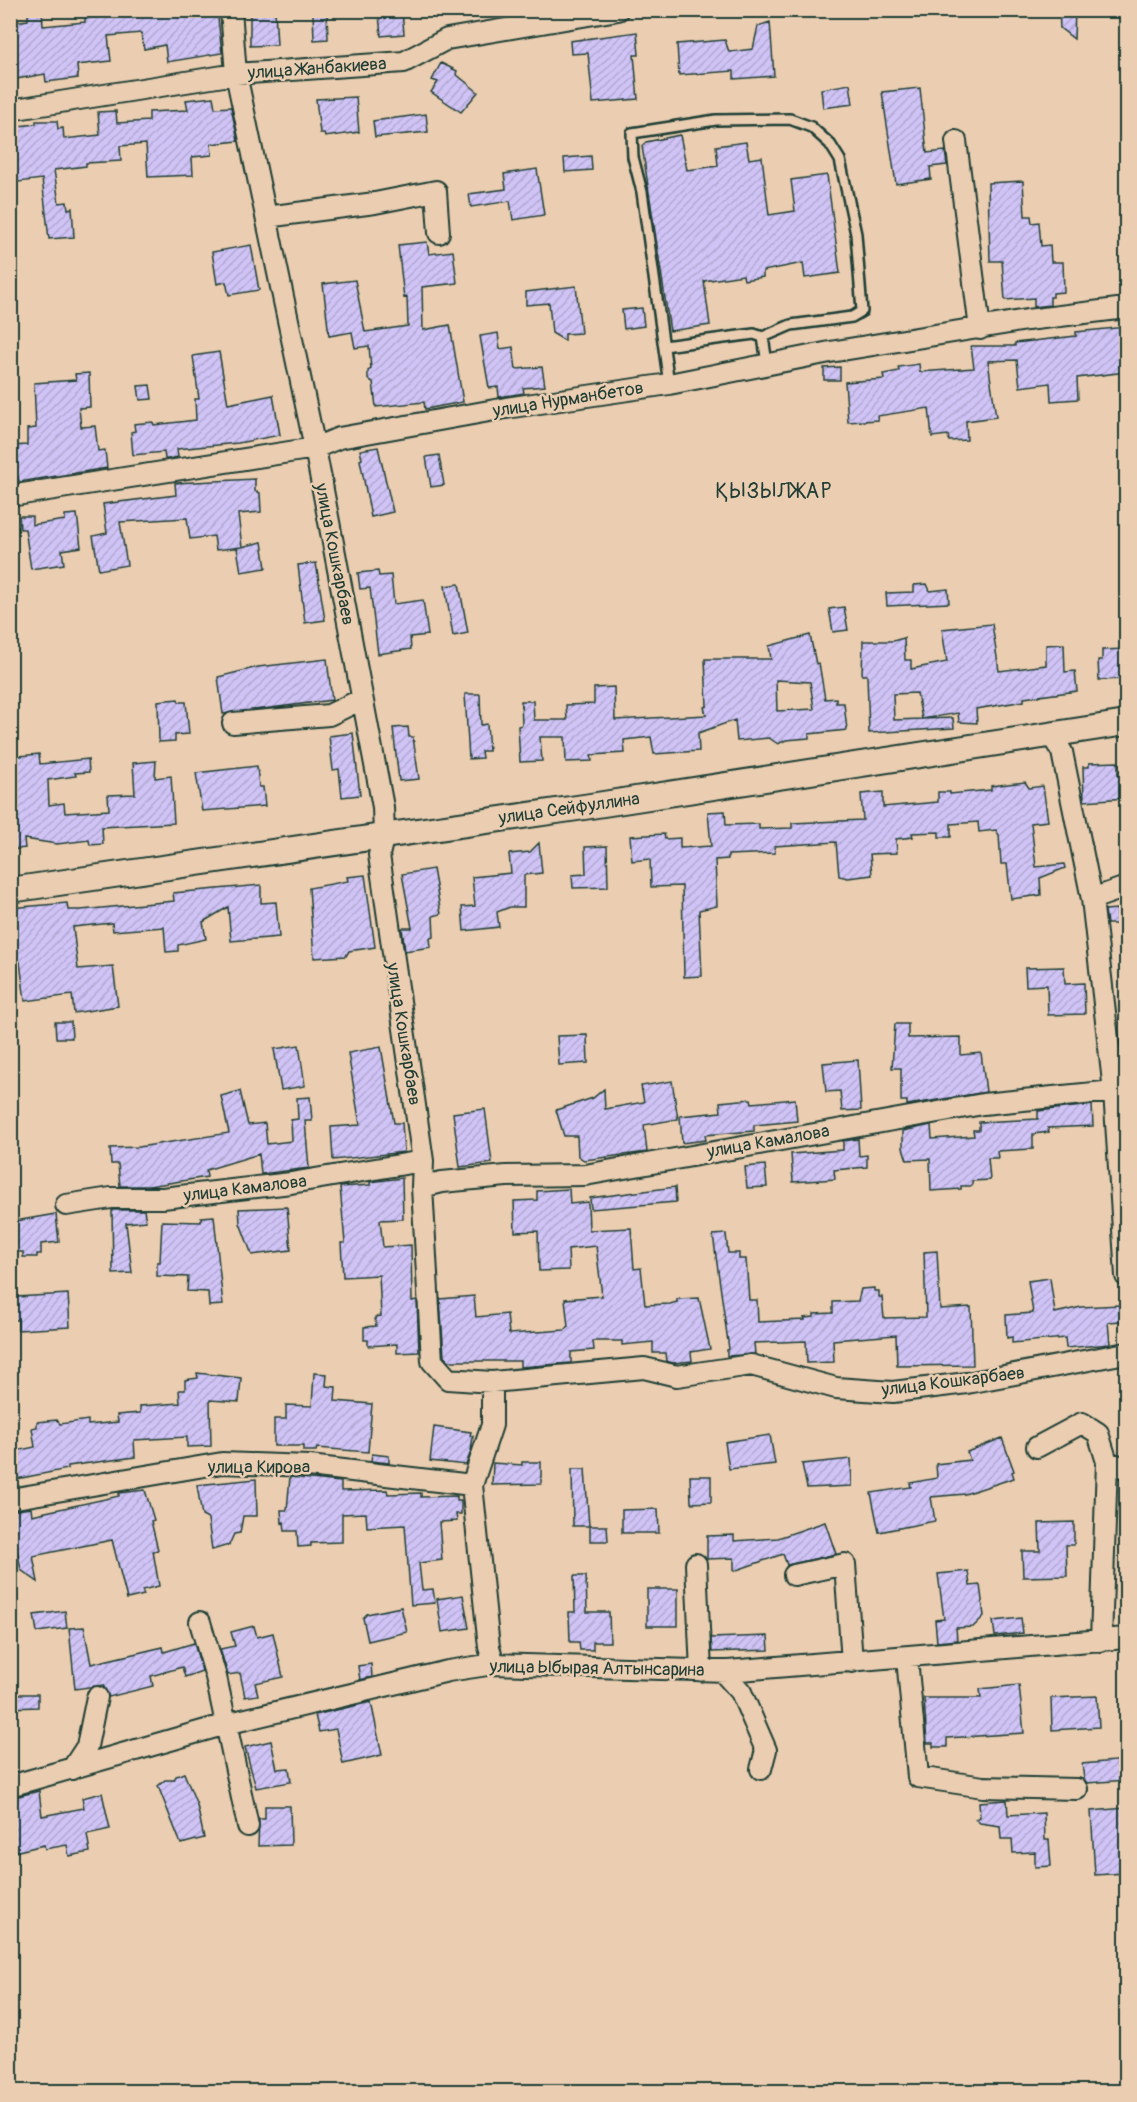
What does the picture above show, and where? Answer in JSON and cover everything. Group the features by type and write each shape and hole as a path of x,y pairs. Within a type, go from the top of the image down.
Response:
{"street":[{"name":"улица Кошкарбаев","path":"231,10 236,74 315,448 383,807 384,834 380,855 423,1161 422,1187 432,1361 448,1379 492,1382 644,1368 677,1376 751,1365 836,1388 894,1392 979,1381 1126,1353"},
{"name":"улица Жанбакиева","path":"10,110 236,74 404,62 447,39 618,10"},
{"path":"956,141 980,329"},
{"path":"266,217 375,203 436,191 439,233"},
{"name":"улица Нурманбетов","path":"10,496 315,448 339,438 495,410 669,384 767,363 1126,308"},
{"path":"233,723 329,715 362,699"},
{"name":"улица Сейфуллина","path":"10,890 596,805 1126,723"},
{"path":"1052,736 1062,752 1092,899 1114,1091 1126,1276"},
{"path":"1092,899 1126,887"},
{"name":"улица Камалова","path":"422,1187 442,1182 506,1176 585,1175 983,1104 1114,1091"},
{"name":"улица Камалова","path":"66,1205 111,1198 163,1198 291,1183 423,1161"},
{"path":"492,1382 492,1425 472,1485 489,1647 494,1664"},
{"path":"1037,1447 1082,1423 1098,1433 1107,1462 1101,1641"},
{"path":"1107,1462 1126,1468"},
{"name":"улица Кирова","path":"10,1499 222,1463 309,1466 472,1485"},
{"path":"696,1564 701,1671"},
{"path":"794,1575 845,1564 852,1662"},
{"path":"200,1622 216,1677 248,1826"},
{"name":"улица Ыбырая Алтынсарина","path":"10,1786 225,1724 448,1671 494,1664 722,1671 907,1658 1126,1638"},
{"path":"907,1658 918,1777 983,1787 1077,1788"},
{"path":"722,1671 741,1692 766,1750 761,1769"},
{"path":"72,1769 87,1746 97,1697"}],"lane":[{"path":"664,346 754,334 763,337 791,325 852,317 862,311 856,234 840,160 830,144 811,127 790,119 716,120 632,133 633,157 642,192 669,384"},
{"path":"763,337 767,363"}],"building":[{"path":"28,10 42,10 43,26 85,22 85,18 132,15 132,10 217,10 222,53 167,62 165,45 144,49 141,33 108,36 111,61 77,65 78,78 46,82 45,74 10,80 10,33 15,33 14,22 28,20"},
{"path":"250,10 275,10 277,45 250,46"},
{"path":"382,10 402,10 404,34 381,36 379,15"},
{"path":"1059,10 1075,10 1074,39 1060,28"},
{"path":"327,12 328,39 314,40 313,13"},
{"path":"770,22 774,76 734,79 734,71 679,75 677,44 725,40 729,52 753,49 758,26"},
{"path":"637,32 639,55 634,55 638,99 593,103 588,53 571,54 570,41"},
{"path":"441,63 457,71 456,74 478,92 461,112 431,92 438,82 432,80"},
{"path":"850,84 853,104 823,108 821,89"},
{"path":"920,88 927,153 945,151 947,165 930,167 931,179 896,184 882,92"},
{"path":"213,97 215,108 231,107 238,141 211,144 212,155 192,157 193,175 148,177 146,144 120,146 121,161 86,163 86,166 54,170 59,203 67,202 68,209 72,208 74,237 49,239 42,179 10,183 10,127 36,124 36,121 57,121 58,129 63,128 64,139 100,135 98,112 116,111 117,123 149,121 149,112 188,110 186,100"},
{"path":"356,97 359,132 325,137 324,133 320,133 316,99"},
{"path":"426,114 428,132 375,137 373,121"},
{"path":"680,135 687,170 718,166 716,146 746,142 749,159 762,157 769,215 795,211 791,180 827,175 840,273 805,278 803,263 763,271 763,277 744,280 743,275 704,281 710,325 670,331 642,146 646,142"},
{"path":"591,156 592,170 565,172 564,158"},
{"path":"537,169 544,215 513,220 510,201 471,207 469,194 506,189 504,174"},
{"path":"1023,181 1025,216 1031,216 1032,223 1039,222 1041,246 1050,245 1051,262 1063,262 1064,292 1053,293 1053,297 1050,297 1050,305 1034,307 1034,298 1005,300 1002,261 990,261 988,183"},
{"path":"427,242 429,254 453,251 457,283 422,287 423,330 450,325 463,402 425,409 424,402 376,407 373,382 368,379 368,371 371,369 369,346 355,348 352,332 329,336 323,284 355,280 365,332 408,326 407,297 404,298 398,245"},
{"path":"251,245 259,290 229,295 226,282 217,284 212,252"},
{"path":"576,286 581,333 565,334 565,341 552,333 549,303 526,305 526,292"},
{"path":"642,308 644,326 624,329 622,310"},
{"path":"1126,327 1126,372 1077,378 1078,399 1051,401 1050,383 1020,387 1017,360 988,361 996,417 966,421 967,440 949,441 948,435 932,437 929,408 877,416 878,420 848,422 845,382 884,379 883,374 899,371 898,367 919,364 920,372 974,368 971,346 1015,346 1015,343 1076,336 1076,332"},
{"path":"498,333 500,349 513,347 516,369 542,367 545,386 523,388 524,393 499,397 498,387 489,388 480,336"},
{"path":"219,352 228,404 273,395 280,435 238,443 177,449 178,457 168,459 165,459 164,452 133,455 131,432 135,431 134,424 153,422 154,425 196,420 195,399 199,399 193,356"},
{"path":"840,367 840,380 824,380 824,368"},
{"path":"89,373 90,407 79,408 81,427 95,426 98,451 105,450 107,468 19,482 18,477 10,478 12,446 27,445 27,429 36,428 34,383 76,380 75,374"},
{"path":"150,385 152,399 140,400 138,386"},
{"path":"378,447 393,512 371,517 360,450"},
{"path":"439,455 444,485 431,487 426,457"},
{"path":"255,479 255,491 260,493 261,512 238,514 242,547 216,550 214,536 190,539 187,518 120,522 127,565 99,570 93,536 107,533 103,504 176,495 175,483"},
{"path":"77,514 81,547 62,550 64,564 31,569 25,529 20,529 19,516 32,516 32,525 65,520 65,515"},
{"path":"262,542 266,568 241,572 237,548"},
{"path":"316,563 325,620 305,623 298,565"},
{"path":"378,571 379,576 391,575 394,604 423,600 428,635 410,637 411,649 378,654 370,588 360,589 358,573"},
{"path":"459,584 468,633 453,636 445,586"},
{"path":"927,584 930,591 948,589 949,603 887,606 886,593 914,592 914,585"},
{"path":"844,607 848,630 833,632 829,609"},
{"path":"992,624 999,671 1046,665 1046,645 1064,644 1065,672 1075,671 1077,691 1024,698 1024,701 976,709 977,723 959,722 958,713 922,719 953,718 954,728 869,733 867,675 862,675 863,641 893,641 904,638 905,660 911,660 911,669 947,662 942,629","holes":["917,693 922,719 894,720 893,694"]},
{"path":"810,635 816,664 819,663 825,699 836,698 836,703 844,703 847,730 809,734 809,738 786,740 778,744 769,738 737,741 735,720 698,733 699,751 654,754 651,737 624,740 625,753 591,755 592,761 566,762 565,737 540,737 542,761 520,762 518,726 522,725 521,701 533,701 534,720 567,720 566,705 594,704 594,688 614,687 615,720 706,715 704,707 707,706 705,659 771,659 769,646","holes":["776,680 810,682 814,709 777,711"]},
{"path":"1126,649 1126,679 1099,680 1098,660 1102,660 1102,650"},
{"path":"327,659 332,700 223,714 218,677 258,667"},
{"path":"465,694 480,694 481,725 487,724 489,751 481,751 482,758 469,759"},
{"path":"178,699 179,702 186,702 189,734 175,735 175,741 159,742 158,701"},
{"path":"408,727 409,737 413,737 419,779 399,781 393,728"},
{"path":"353,733 360,795 342,797 339,769 333,770 329,736"},
{"path":"39,754 40,764 88,759 89,772 48,780 49,805 64,803 65,813 109,810 108,795 135,794 133,763 156,761 155,778 171,776 174,823 102,827 103,844 90,845 89,840 57,844 24,839 25,848 10,850 10,757"},
{"path":"1118,762 1118,776 1124,775 1126,798 1084,801 1083,767 1089,767 1089,763"},
{"path":"257,766 259,787 263,787 265,806 202,811 196,773"},
{"path":"1025,782 1029,788 1043,786 1048,821 1031,823 1036,867 1064,864 1065,868 1040,878 1041,895 1011,899 1007,864 1001,864 999,835 996,830 979,832 978,822 951,824 951,837 939,837 939,832 912,833 913,837 896,839 897,853 870,854 872,875 848,878 839,876 836,842 774,846 775,853 728,855 728,859 715,860 717,906 699,910 702,976 684,977 682,886 651,887 650,859 632,861 630,836 664,834 665,839 680,838 680,848 711,846 708,812 725,811 726,825 759,824 759,829 792,828 792,823 863,820 861,794 883,792 883,807 938,802 938,792 950,792 950,794 991,790 991,786"},
{"path":"539,843 542,873 524,875 524,907 510,907 497,912 499,927 464,931 462,907 475,906 472,877 511,873 509,854 530,852"},
{"path":"607,846 608,887 573,888 572,875 586,874 585,847"},
{"path":"433,869 441,914 433,916 434,937 430,938 431,947 405,951 402,928 412,928 402,874"},
{"path":"365,875 375,947 349,951 346,956 314,958 309,888 348,881 347,877"},
{"path":"261,885 261,903 276,902 279,937 231,941 228,907 203,922 206,939 178,945 178,951 166,952 164,927 113,931 112,923 73,927 78,969 113,966 118,1006 74,1013 72,995 25,1001 20,962 10,963 10,908 67,903 68,910 81,910 174,901 173,893"},
{"path":"1117,909 1117,924 1107,924 1105,910"},
{"path":"1064,967 1065,984 1084,983 1085,1014 1048,1015 1047,985 1026,986 1025,968"},
{"path":"55,1022 71,1022 72,1038 56,1038"},
{"path":"895,1024 908,1024 908,1038 961,1037 961,1055 981,1053 986,1092 907,1105 907,1101 901,1101 901,1068 892,1068"},
{"path":"587,1035 588,1063 559,1065 557,1036"},
{"path":"299,1045 305,1086 281,1090 274,1049"},
{"path":"381,1047 394,1123 402,1123 404,1152 333,1160 331,1127 360,1125 348,1053"},
{"path":"858,1060 861,1110 842,1111 840,1091 826,1092 823,1063"},
{"path":"672,1081 678,1119 644,1125 647,1152 584,1160 578,1156 577,1136 564,1136 556,1110 593,1098 604,1089 605,1109 644,1102 641,1086"},
{"path":"240,1091 248,1125 265,1123 267,1144 292,1141 291,1120 298,1119 297,1098 310,1097 312,1121 305,1121 309,1168 261,1174 259,1154 206,1170 207,1177 149,1186 120,1186 118,1164 111,1164 110,1148 139,1147 229,1133 221,1096"},
{"path":"751,1099 752,1103 795,1099 797,1121 754,1125 754,1131 705,1135 706,1140 682,1143 680,1116 721,1112 720,1102"},
{"path":"1092,1105 1093,1126 1048,1128 1049,1132 1033,1134 1033,1149 997,1151 998,1158 988,1158 990,1180 972,1181 972,1186 961,1186 961,1189 931,1191 930,1159 907,1160 903,1148 903,1131 931,1125 932,1139 974,1136 973,1130 979,1130 979,1122 1038,1119 1038,1111"},
{"path":"485,1109 492,1163 460,1167 453,1113"},
{"path":"858,1139 859,1156 867,1155 867,1167 834,1170 835,1179 793,1182 791,1154 843,1150 843,1141"},
{"path":"765,1165 767,1187 747,1188 745,1167"},
{"path":"402,1178 403,1219 380,1220 383,1247 411,1245 412,1301 417,1300 419,1352 397,1353 397,1344 368,1346 368,1340 364,1340 364,1327 376,1326 375,1317 381,1316 379,1275 343,1277 341,1243 345,1243 340,1187 370,1185 370,1182"},
{"path":"675,1187 676,1202 591,1209 590,1198"},
{"path":"569,1189 570,1204 588,1202 589,1230 631,1228 634,1269 641,1268 645,1305 670,1304 677,1302 677,1299 699,1298 710,1349 691,1352 692,1361 673,1363 666,1361 665,1353 653,1353 653,1342 622,1345 622,1341 593,1341 594,1350 571,1352 571,1363 520,1367 520,1361 448,1361 444,1356 440,1299 474,1296 476,1317 507,1314 509,1334 565,1330 568,1327 565,1299 602,1296 596,1246 568,1249 569,1270 539,1271 538,1231 515,1232 514,1201 537,1200 537,1191"},
{"path":"287,1207 291,1250 252,1255 240,1223 239,1209"},
{"path":"112,1210 144,1210 146,1221 126,1223 132,1273 113,1274"},
{"path":"56,1214 59,1242 41,1244 41,1254 37,1254 37,1257 23,1257 23,1252 10,1252 10,1222"},
{"path":"214,1216 223,1305 209,1306 208,1292 187,1291 188,1277 157,1276 157,1262 160,1262 162,1221 201,1222 201,1217"},
{"path":"726,1234 728,1253 739,1253 739,1259 746,1259 749,1300 757,1300 758,1322 805,1320 804,1318 814,1317 814,1314 833,1313 833,1302 858,1301 861,1289 874,1288 874,1291 879,1291 879,1297 882,1297 884,1318 926,1317 924,1252 937,1251 940,1309 971,1307 973,1365 897,1366 896,1335 833,1340 834,1362 807,1363 806,1341 754,1343 755,1354 727,1356 729,1349 713,1235"},
{"path":"1050,1278 1055,1313 1081,1307 1120,1305 1121,1321 1108,1322 1110,1344 1066,1348 1065,1338 1012,1343 1012,1337 1007,1338 1006,1315 1033,1313 1028,1281"},
{"path":"68,1294 70,1327 18,1330 18,1320 10,1320 10,1304 16,1304 16,1297"},
{"path":"197,1373 241,1378 239,1402 210,1400 211,1446 187,1447 187,1437 134,1440 135,1457 68,1466 68,1469 16,1479 11,1452 35,1447 32,1428 37,1427 37,1422 57,1420 60,1424 88,1420 88,1425 118,1422 117,1415 140,1413 140,1406 180,1403 179,1390 185,1390 185,1380 198,1378"},
{"path":"314,1373 327,1374 326,1386 336,1387 335,1401 372,1404 368,1452 317,1448 316,1451 303,1451 303,1446 274,1446 274,1419 286,1419 286,1405 312,1406"},
{"path":"434,1427 471,1432 470,1436 473,1436 471,1451 466,1465 430,1461"},
{"path":"770,1435 775,1464 729,1469 725,1442"},
{"path":"1002,1438 1014,1471 1012,1472 1014,1478 965,1494 931,1497 935,1521 879,1532 871,1493 911,1487 910,1483 937,1478 936,1464 970,1460 967,1452"},
{"path":"372,1454 389,1456 389,1463 371,1461"},
{"path":"851,1459 852,1486 807,1488 802,1464"},
{"path":"522,1462 541,1462 541,1484 492,1485 493,1463 522,1465"},
{"path":"572,1469 585,1469 589,1526 573,1526"},
{"path":"690,1476 711,1476 711,1502 691,1503"},
{"path":"290,1477 341,1482 341,1491 387,1490 388,1494 421,1493 421,1497 457,1496 457,1501 461,1501 461,1514 456,1514 457,1521 439,1522 442,1560 419,1563 422,1590 433,1589 435,1603 411,1605 405,1525 367,1527 366,1513 342,1514 342,1542 311,1543 311,1546 298,1547 297,1531 285,1531 284,1522 282,1523 281,1510 287,1510"},
{"path":"256,1479 257,1516 243,1516 240,1533 234,1534 229,1545 212,1550 208,1519 202,1516 197,1485"},
{"path":"145,1490 154,1520 151,1521 158,1550 153,1551 159,1586 142,1590 144,1595 127,1599 112,1540 33,1556 38,1582 21,1570 10,1511 31,1508 32,1515 119,1496 119,1493"},
{"path":"658,1509 659,1533 622,1533 622,1510"},
{"path":"825,1522 836,1554 787,1565 783,1554 734,1571 734,1558 707,1559 707,1536 734,1535 734,1541 778,1538"},
{"path":"1074,1522 1074,1545 1066,1545 1067,1576 1023,1577 1022,1551 1040,1551 1039,1523"},
{"path":"590,1526 607,1526 608,1541 590,1541"},
{"path":"968,1571 970,1586 980,1585 984,1616 973,1627 956,1628 957,1640 937,1642 935,1620 944,1619 938,1574"},
{"path":"574,1576 586,1576 587,1612 609,1612 610,1642 593,1642 593,1650 580,1650 579,1642 570,1642 569,1612 575,1612"},
{"path":"647,1589 678,1589 678,1626 647,1626"},
{"path":"463,1595 469,1628 442,1632 437,1599"},
{"path":"401,1607 407,1632 368,1641 363,1618 367,1614"},
{"path":"65,1611 67,1628 37,1632 34,1615"},
{"path":"1021,1618 1023,1633 995,1636 993,1621"},
{"path":"254,1626 257,1637 273,1633 283,1677 255,1683 258,1695 245,1697 240,1673 228,1675 220,1649 235,1646 231,1632"},
{"path":"84,1627 91,1664 163,1647 164,1652 194,1643 202,1671 185,1677 182,1667 151,1676 153,1686 109,1697 103,1685 75,1689 69,1628"},
{"path":"768,1636 769,1650 712,1652 711,1638"},
{"path":"371,1664 372,1677 360,1680 358,1666"},
{"path":"1019,1685 1024,1733 947,1738 947,1747 933,1747 933,1743 927,1743 924,1698 981,1698 980,1689"},
{"path":"10,1694 38,1694 38,1707 10,1708"},
{"path":"1097,1696 1099,1727 1052,1730 1051,1698"},
{"path":"371,1702 382,1755 343,1764 336,1729 319,1732 315,1715"},
{"path":"271,1741 277,1769 289,1768 291,1782 256,1788 245,1747"},
{"path":"1126,1760 1126,1780 1087,1783 1084,1779 1082,1764"},
{"path":"184,1773 197,1805 204,1838 181,1844 158,1786 165,1780 174,1780 176,1776"},
{"path":"39,1791 42,1816 84,1808 82,1798 102,1793 110,1829 87,1834 90,1852 69,1856 67,1845 45,1849 44,1845 10,1853 10,1798"},
{"path":"1007,1800 1008,1815 1044,1813 1045,1840 1049,1840 1051,1866 1035,1867 1035,1852 1013,1853 1012,1839 1001,1839 1000,1826 980,1823 975,1819 980,1817 979,1802"},
{"path":"265,1806 290,1806 291,1845 258,1846 259,1819 265,1819"},
{"path":"1126,1808 1126,1873 1095,1875 1091,1811"}],"district":[{"name":"ҚЫЗЫЛЖАР","path":"774,491"}]}
